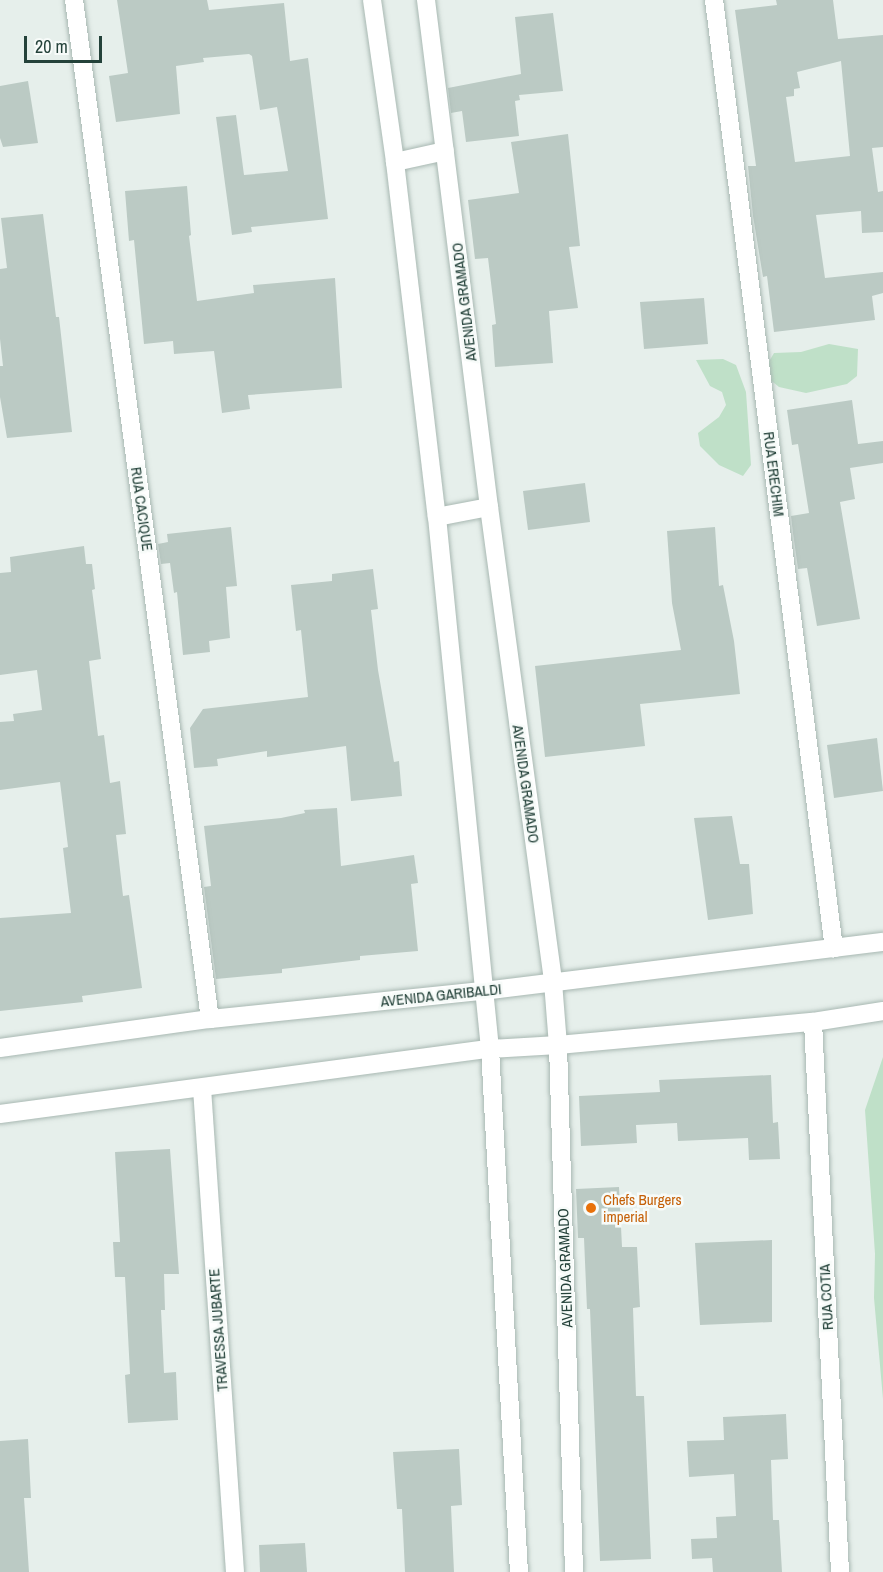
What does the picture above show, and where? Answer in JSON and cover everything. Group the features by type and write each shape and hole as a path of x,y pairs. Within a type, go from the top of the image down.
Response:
{"street":[{"name":"RUA CACIQUE","path":"74,0 210,1019"},
{"path":"372,0 396,162 437,518 490,1049 519,1572"},
{"name":"AVENIDA GRAMADO","path":"426,0 489,507 553,982 558,1046 574,1572"},
{"name":"RUA ERECHIM","path":"714,0 834,948"},
{"path":"396,162 445,151"},
{"path":"437,518 489,507"},
{"name":"AVENIDA GARIBALDI","path":"0,1048 210,1019 483,991 883,942"},
{"path":"0,1114 490,1049 558,1046 813,1022 883,1011"},
{"name":"RUA COTIA","path":"813,1022 840,1572"},
{"name":"TRAVESSA JUBARTE","path":"202,1088 235,1572"}],"green space":[{"path":"829,344 858,349 857,376 847,384 806,393 779,387 768,378 767,365 774,353 801,352"},
{"path":"723,359 736,365 746,392 751,465 743,476 719,465 700,446 698,433 719,417 726,405 722,392 710,386 696,360"},
{"path":"883,1057 883,1399 874,1298 875,1254 865,1110"}],"building":[{"path":"117,0 207,0 209,10 284,3 290,61 308,58 328,219 251,227 252,232 232,235 216,117 236,115 244,175 288,171 277,107 260,110 252,56 249,54 203,58 204,62 176,66 180,114 116,122 109,76 128,73"},
{"path":"776,0 833,0 838,39 883,35 883,147 872,148 878,192 883,191 883,232 862,233 861,211 816,215 825,278 883,272 883,293 872,296 875,320 774,332 767,276 763,277 753,216 748,166 756,166 735,10 777,5","holes":["841,61 850,156 795,162 786,97 794,96 794,89 800,88 797,72"]},
{"path":"553,13 563,91 519,95 520,100 515,101 519,136 466,142 462,111 451,113 448,88 521,74 515,17"},
{"path":"28,81 38,143 3,147 0,138 0,86"},
{"path":"568,134 580,246 569,247 578,308 549,311 553,363 495,367 492,325 496,324 488,258 475,259 468,200 519,193 511,142"},
{"path":"187,186 191,235 189,236 197,301 254,293 253,285 335,278 342,388 248,395 250,409 222,413 214,351 174,354 173,341 144,344 134,240 129,241 125,191"},
{"path":"43,214 56,317 59,317 72,432 7,438 0,397 0,366 3,366 0,339 0,269 7,268 1,218"},
{"path":"704,298 708,344 644,349 640,302"},
{"path":"852,400 858,444 883,441 883,463 850,468 855,499 840,502 860,619 817,626 807,568 798,569 793,533 791,516 809,513 798,444 792,445 787,410"},
{"path":"585,483 590,522 528,530 523,491"},
{"path":"231,527 237,586 226,587 230,638 209,641 210,652 183,655 177,592 174,593 170,563 161,564 158,544 168,542 167,534"},
{"path":"715,527 719,586 723,585 734,641 740,694 640,704 645,746 545,757 535,666 681,650 672,603 667,531"},
{"path":"84,546 86,564 92,564 95,589 92,590 101,659 89,661 98,736 104,735 110,783 120,781 126,834 116,835 123,896 129,895 142,988 82,996 83,1002 0,1011 0,918 71,913 63,848 68,847 60,782 0,790 0,722 14,721 13,714 42,710 37,670 0,675 0,573 11,572 10,557"},
{"path":"373,569 378,609 371,610 378,670 394,762 399,761 402,796 351,801 346,746 267,757 267,751 217,759 218,766 194,768 190,728 203,709 308,697 301,630 296,631 291,585 332,581 332,574"},
{"path":"877,738 883,791 834,798 827,745"},
{"path":"337,808 341,866 414,855 418,883 411,884 418,951 360,956 360,960 282,969 282,973 216,979 204,887 211,886 204,826 281,818 305,813 304,810"},
{"path":"732,816 740,864 749,864 753,914 708,920 694,818"},
{"path":"771,1075 773,1123 778,1122 780,1159 749,1160 748,1138 678,1141 677,1123 636,1125 637,1143 581,1146 579,1096 660,1092 659,1080"},
{"path":"170,1149 179,1274 164,1274 165,1310 161,1310 164,1373 176,1372 178,1420 128,1423 125,1375 130,1374 125,1277 115,1277 113,1242 120,1242 115,1152"},
{"path":"619,1187 622,1247 637,1247 640,1307 633,1308 636,1396 644,1396 651,1559 600,1561 590,1309 587,1309 584,1238 578,1238 576,1189"},
{"path":"772,1240 772,1322 700,1325 695,1243"},
{"path":"786,1414 788,1459 771,1460 773,1520 779,1520 782,1572 713,1572 712,1558 692,1559 691,1539 717,1538 716,1517 736,1516 734,1474 689,1477 687,1441 724,1440 723,1417"},
{"path":"28,1439 31,1498 24,1498 29,1572 0,1572 0,1441"},
{"path":"459,1449 462,1505 451,1506 454,1572 405,1572 402,1509 397,1509 393,1452"},
{"path":"305,1543 307,1572 260,1572 259,1545"}],"place":[{"name":"Chefs Burgers imperial","path":"591,1208"}]}
